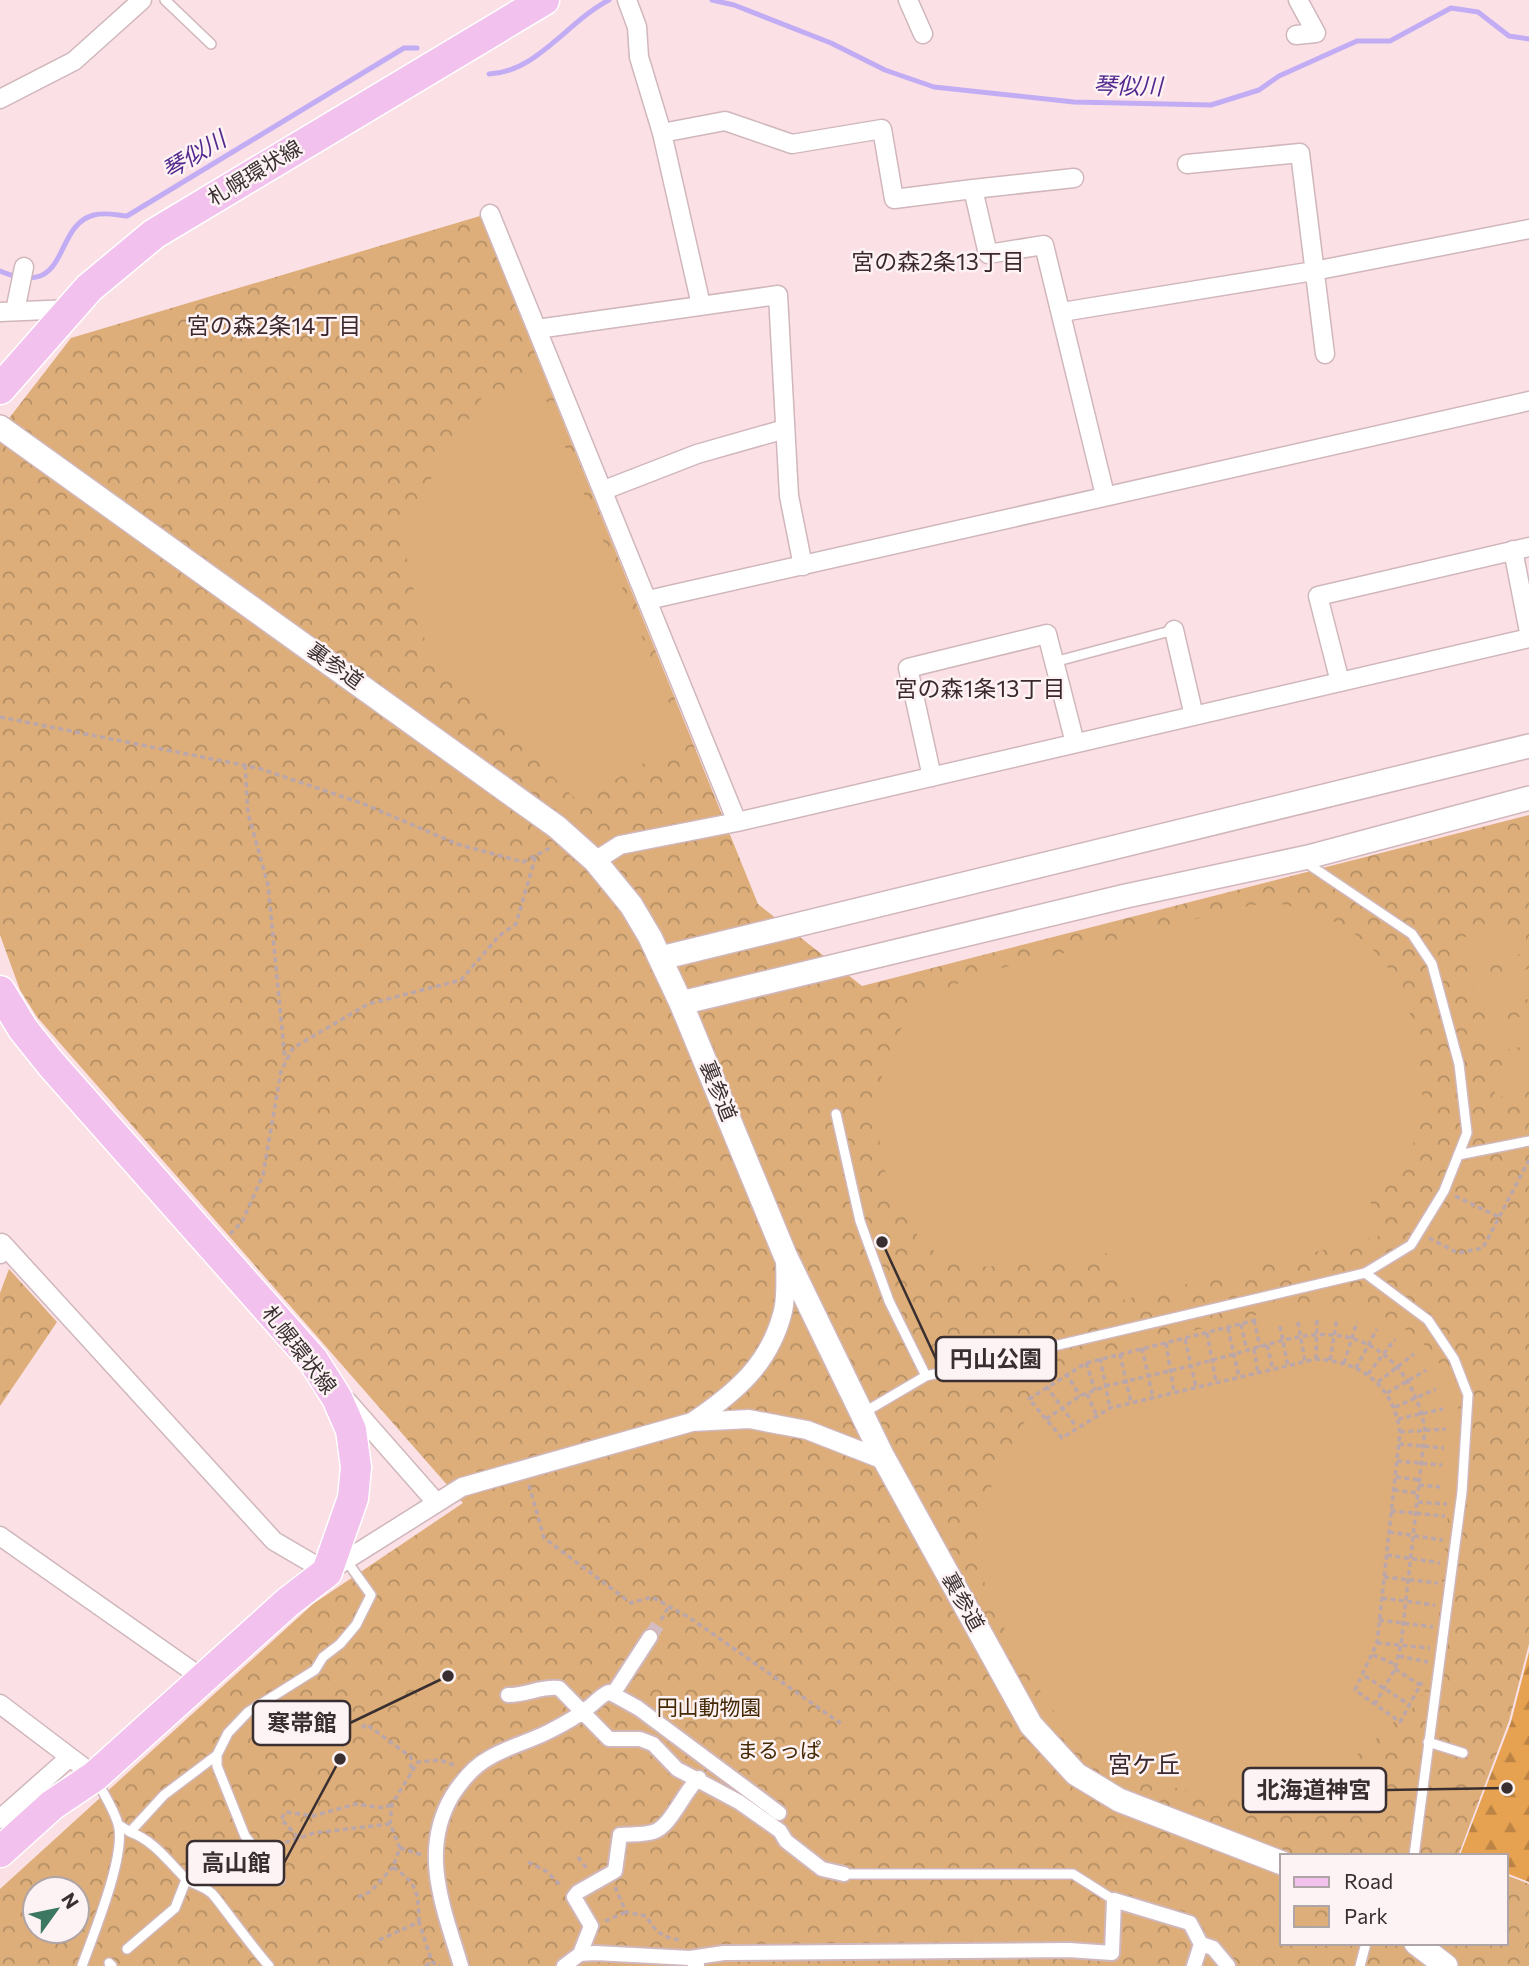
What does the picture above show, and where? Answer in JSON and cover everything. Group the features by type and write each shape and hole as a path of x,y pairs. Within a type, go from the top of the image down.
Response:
{"main road":[{"name":"札幌環状線","path":"0,389 71,309 116,264 154,234 544,0"},
{"name":"札幌環状線","path":"0,990 23,1029 44,1055 313,1360 337,1398 351,1430 356,1467 353,1498 337,1566"},
{"path":"0,1852 52,1805 95,1776 205,1680 288,1602 337,1566"},
{"path":"0,1875 64,1818 95,1776"}],"street":[{"path":"0,99 74,61 142,0"},
{"path":"627,0 637,27 639,57 662,133 701,305"},
{"path":"908,0 923,34"},
{"path":"1296,35 1316,33 1298,0"},
{"path":"662,133 725,121 792,144 882,129 894,199 1074,178"},
{"path":"1187,164 1300,153 1325,354"},
{"path":"973,188 988,254 1044,245 1105,495"},
{"path":"490,214 737,822"},
{"path":"1062,312 1314,271 1529,229"},
{"path":"24,267 11,307 71,309"},
{"path":"537,329 778,295 789,496 803,566"},
{"path":"648,600 1529,401"},
{"name":"裏参道","path":"0,427 569,838 595,860 631,905 661,958 785,1255 884,1460 1031,1725 1076,1774 1119,1800 1280,1862"},
{"path":"612,487 697,454 785,429"},
{"path":"1340,682 1318,596 1521,549 1529,632"},
{"path":"1174,630 1194,716"},
{"path":"932,777 908,668 1047,634 1075,743"},
{"path":"595,860 620,845 737,822 1529,638"},
{"path":"661,958 1529,746"},
{"path":"681,1003 1112,899 1308,857 1529,798"},
{"path":"0,1254 2,1243 274,1541 337,1566 435,1501 462,1487 692,1422 749,1419 807,1430 884,1460"},
{"path":"692,1422 727,1398 752,1376 772,1345 784,1309 785,1255"},
{"path":"313,1360 435,1501"},
{"path":"0,1536 205,1680"},
{"path":"613,1693 650,1637"},
{"path":"508,1695 527,1695 541,1686 559,1688 609,1739 640,1739 653,1744 677,1769 699,1779 780,1831 786,1841 822,1869 844,1874"},
{"path":"461,1966 439,1890 434,1861 437,1828 444,1809 469,1775 486,1759 544,1734 582,1712 598,1696 610,1692 638,1708 779,1813"},
{"path":"0,1704 95,1776"},
{"path":"0,1819 70,1757"},
{"path":"564,1966 580,1954 592,1926 575,1897 615,1871 620,1835 655,1832 667,1823 685,1791 699,1779"},
{"path":"580,1954 694,1962 724,1953 931,1959 1069,1951 1112,1960 1114,1900 1191,1923 1201,1944 1194,1966"},
{"path":"1201,1944 1213,1948 1228,1966"},
{"path":"1419,1945 1446,1966"}],"lane":[{"path":"165,0 211,44"},
{"path":"1054,662 1174,630"},
{"path":"862,1414 926,1376 1366,1273 1411,1245 1444,1191 1467,1133 1459,1064 1432,964 1412,933 1311,866 1308,857"},
{"path":"836,1114 860,1221 889,1301 926,1376"},
{"path":"1458,1155 1529,1141"},
{"path":"1366,1273 1428,1320 1454,1359 1468,1395 1462,1492 1414,1854"},
{"path":"130,1832 164,1795 217,1755 228,1733 248,1712 315,1670 323,1657 340,1644 356,1625 371,1595 337,1566"},
{"path":"1428,1742 1463,1753"},
{"path":"217,1755 217,1766 230,1802 253,1848 279,1880"},
{"path":"82,1966 109,1889 118,1850 119,1825 95,1776"},
{"path":"119,1825 146,1838 186,1880 202,1884 216,1897 222,1909 269,1966"},
{"path":"844,1874 1073,1874 1114,1900"},
{"path":"127,1950 175,1908 186,1880"},
{"path":"1360,1966 1365,1945"}],"path":[{"path":"0,717 245,765 364,804 457,844 523,862 569,838"},
{"path":"245,765 248,813 268,885 286,1062"},
{"path":"214,1249 242,1222 263,1175 281,1071 293,1048 368,1004 461,980 499,936 516,924 536,855"},
{"path":"1418,1233 1458,1252 1483,1248 1529,1160"},
{"path":"1444,1191 1499,1217"},
{"path":"1316,1359 1317,1318"},
{"path":"1330,1360 1337,1318"},
{"path":"1261,1347 1255,1320 1100,1358 1066,1373 1029,1399 1062,1438 1076,1426 1110,1408 1316,1359 1343,1363 1368,1374 1378,1382 1395,1407 1400,1432 1377,1643 1365,1676 1355,1690 1400,1722"},
{"path":"1298,1322 1305,1362"},
{"path":"1343,1363 1357,1322"},
{"path":"1241,1324 1247,1350"},
{"path":"1280,1326 1288,1366"},
{"path":"1228,1327 1239,1377"},
{"path":"1356,1368 1377,1329"},
{"path":"1207,1333 1216,1382"},
{"path":"1046,1419 1080,1396 1106,1386 1301,1336 1352,1339 1385,1353 1409,1379 1422,1412 1425,1430 1399,1656 1386,1689 1376,1704"},
{"path":"1185,1339 1189,1366 1196,1387"},
{"path":"1368,1374 1395,1339"},
{"path":"1166,1343 1174,1392"},
{"path":"1267,1345 1273,1370"},
{"path":"1142,1348 1153,1398"},
{"path":"1254,1349 1258,1373"},
{"path":"1120,1353 1131,1403"},
{"path":"1378,1382 1414,1353"},
{"path":"1100,1358 1110,1408"},
{"path":"1086,1363 1095,1390"},
{"path":"1387,1393 1426,1370"},
{"path":"1066,1373 1080,1396"},
{"path":"1046,1387 1076,1426"},
{"path":"1395,1407 1436,1389"},
{"path":"1086,1394 1096,1414"},
{"path":"1398,1419 1443,1409"},
{"path":"1400,1432 1446,1429"},
{"path":"1399,1444 1444,1448"},
{"path":"1397,1461 1442,1465"},
{"path":"524,1469 544,1538 631,1603 652,1597 690,1618 843,1725"},
{"path":"1395,1477 1440,1487"},
{"path":"1394,1490 1418,1493"},
{"path":"1418,1502 1447,1504"},
{"path":"1391,1511 1446,1516"},
{"path":"1390,1532 1443,1540"},
{"path":"1387,1555 1441,1563"},
{"path":"1384,1577 1438,1583"},
{"path":"1382,1598 1436,1605"},
{"path":"661,1619 668,1608"},
{"path":"1380,1620 1434,1627"},
{"path":"1377,1643 1431,1648"},
{"path":"1373,1655 1421,1685"},
{"path":"1399,1656 1428,1662"},
{"path":"1365,1676 1410,1705"},
{"path":"362,1728 366,1724 411,1757 411,1775"},
{"path":"358,1897 370,1892 393,1867 400,1848 390,1824 392,1804 418,1762 440,1760 469,1775"},
{"path":"298,1837 281,1819 286,1812 313,1816 356,1804 384,1808 392,1804"},
{"path":"253,1848 270,1848 298,1837 363,1825 390,1824"},
{"path":"400,1848 410,1849 434,1861"},
{"path":"528,1862 546,1871 575,1897"},
{"path":"393,1867 412,1881 418,1893 419,1922 432,1962 440,1966"},
{"path":"615,1871 614,1885 626,1912"},
{"path":"592,1926 626,1912 646,1916 654,1930 666,1938 682,1940"},
{"path":"379,1940 419,1922"},
{"path":"425,1966 432,1962"}],"green space":[{"path":"480,216 758,904 862,986 1529,815 1529,1644 1509,1721 1459,1854 1280,1854 1280,1945 1508,1945 1508,1876 1529,1884 1529,1966 0,1966 0,1889 313,1604 463,1503 37,1017 20,990 0,935 0,430 71,338"},
{"path":"537,378 684,740 578,801 428,655 400,528 483,396"},
{"path":"1281,904 1313,912 1341,925 1364,941 1383,961 1398,984 1409,1011 1417,1040 1421,1072 1420,1120 1413,1144 1402,1165 1367,1188 1379,1236 1123,1300 1110,1253 1027,1264 979,1266 947,1260 921,1238 900,1209 886,1174 879,1136 879,1098 886,1062 901,1030 924,1004 958,984 995,970 1252,905"},
{"path":"1523,924 1529,952 1467,967 1460,938"},
{"path":"1529,969 1529,999 1478,1010 1472,981"},
{"path":"1529,1015 1529,1045 1487,1054 1481,1025"},
{"path":"1529,1060 1529,1090 1496,1098 1489,1068"},
{"path":"9,1269 57,1322 0,1406 0,1293"},
{"path":"1347,1302 1391,1320 1410,1332 1440,1364 1451,1384 1458,1406 1460,1453 1455,1490 1450,1491 1436,1648 1426,1689 1400,1726 1395,1721 1363,1751 1329,1772 1283,1788 1235,1794 1211,1793 1162,1785 1118,1771 1083,1745 1049,1705 1006,1632 982,1574 977,1545 982,1512 1006,1455 1033,1409 1026,1399 1063,1371 1099,1354 1255,1315 1313,1303"},
{"path":"1529,1652 1529,1882 1508,1874 1508,1854 1460,1854 1511,1722"}],"waterway":[{"name":"琴似川","path":"489,74 522,65 609,0"},
{"name":"琴似川","path":"712,0 734,5 831,43 885,70 934,87 1074,102 1211,105 1259,90 1279,76 1357,41 1390,41 1451,8 1478,12 1509,36 1529,39"},
{"name":"琴似川","path":"0,271 23,278 39,276 50,269 71,233 81,222 98,214 127,216 404,48 417,48"}],"tunnel":[{"path":"650,1637 661,1620"}],"place":[{"name":"円山公園","path":"882,1242"},
{"name":"寒帯館","path":"448,1676"},
{"name":"高山館","path":"340,1759"},
{"name":"北海道神宮","path":"1507,1788"}],"district":[{"name":"宮の森2条13丁目","path":"938,262"},
{"name":"宮の森2条14丁目","path":"274,326"},
{"name":"宮の森1条13丁目","path":"980,689"},
{"name":"宮ケ丘","path":"1144,1765"}],"park label":[{"name":"円山動物園","path":"709,1708"},
{"name":"まるっぱ","path":"779,1751"}]}
